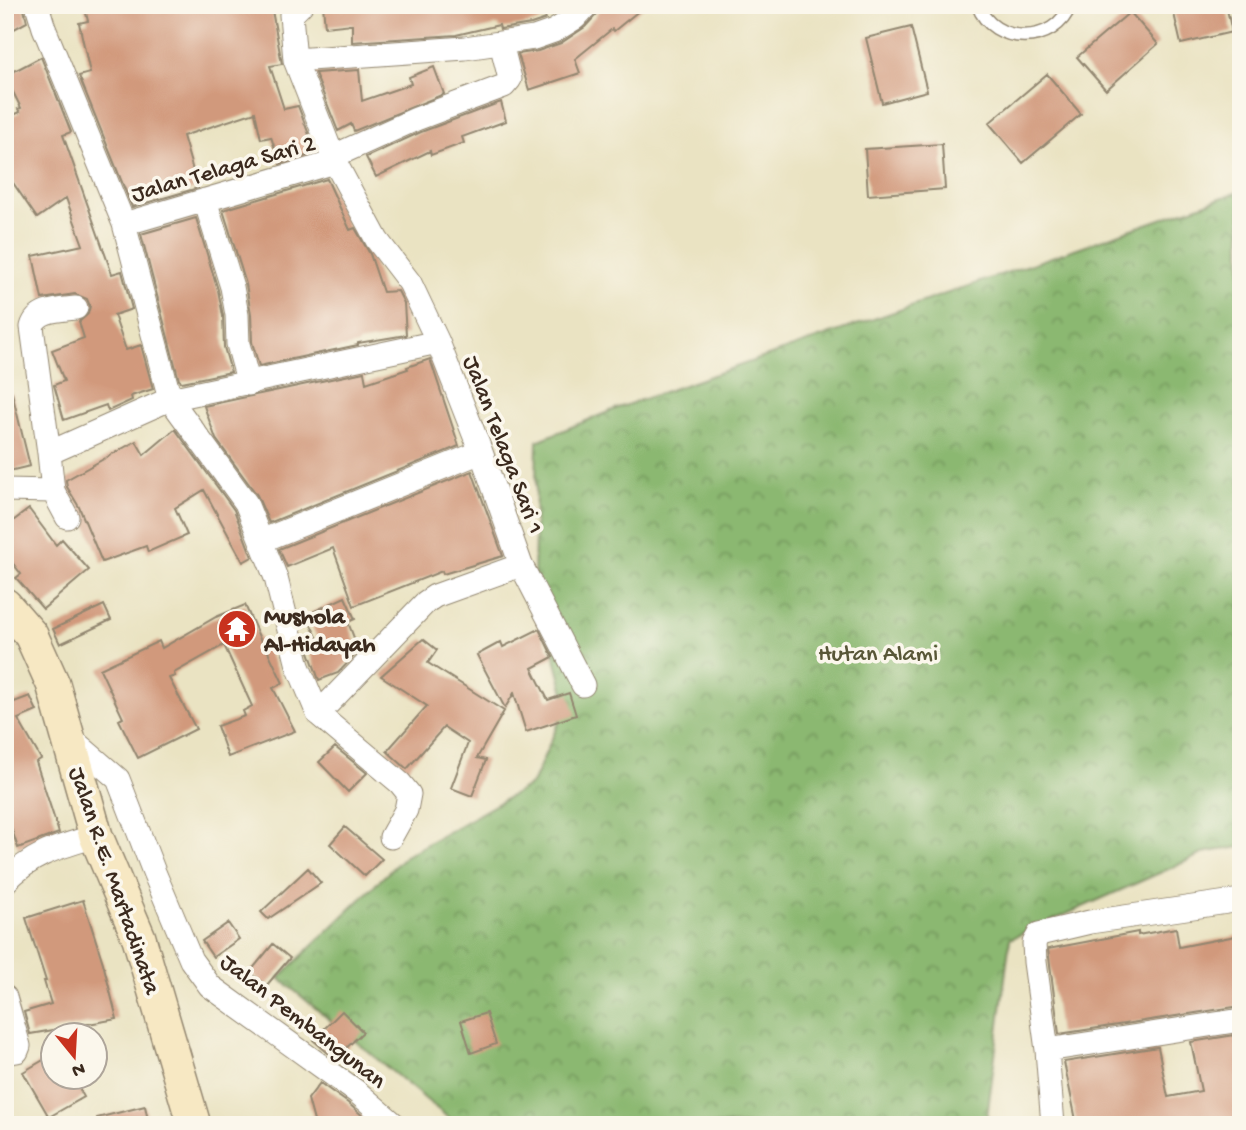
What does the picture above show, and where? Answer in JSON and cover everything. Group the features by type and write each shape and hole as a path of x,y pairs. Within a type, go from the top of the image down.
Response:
{"street":[{"path":"37,5 124,223 170,399 246,503 276,578 298,666 318,714 409,793 406,810 391,837"},
{"name":"Jalan Telaga Sari 2","path":"124,223 335,159 295,60 291,16 301,5"},
{"path":"295,60 465,48 534,38 554,31 575,18 587,5"},
{"path":"438,342 410,283 377,240 335,159 416,119 504,86 510,79 510,71 501,44"},
{"path":"205,200 232,287 238,344 249,384"},
{"path":"67,517 53,491 32,327 40,314 76,308"},
{"name":"Jalan Telaga Sari 1","path":"49,453 170,399 438,342 522,565 435,596 318,714"},
{"path":"261,541 481,452"},
{"path":"5,490 53,491"},
{"path":"522,565 583,685"},
{"name":"Jalan R.E. Martadinata","path":"5,605 31,635 53,684 96,836 139,938 194,1125"},
{"name":"Jalan Pembangunan","path":"68,736 118,779 191,961 210,986 357,1092 395,1125"},
{"path":"5,882 16,871 50,849 96,836"},
{"path":"1053,1125 1035,962 1034,943 1040,934 1090,922 1241,900"},
{"path":"5,997 19,1046 17,1051 5,1053"},
{"path":"1046,1050 1241,1020"}],"lane":[{"path":"978,5 980,12 992,25 1007,34 1025,37 1042,34 1058,24 1070,5"}],"green space":[{"name":"Hutan Alami","path":"1241,191 1241,847 1207,852 1010,939 986,1125 457,1125 279,978 404,857 532,784 567,704 534,579 537,441 618,408"}],"building":[{"path":"5,5 23,5 27,22 5,34"},
{"path":"84,5 156,5 158,10 195,5 271,5 282,64 270,66 284,109 298,106 316,153 280,164 271,137 261,139 255,112 183,136 198,188 132,207 79,76 90,73 79,23 88,21"},
{"path":"323,5 405,5 406,10 441,5 519,5 520,13 542,6 546,19 500,29 499,25 456,35 352,42 352,24 325,27"},
{"path":"601,5 646,5 575,59 580,73 529,90 518,54 561,43 585,27"},
{"path":"1172,5 1226,5 1232,32 1181,44"},
{"path":"1130,12 1158,44 1106,90 1077,57"},
{"path":"911,27 927,91 882,103 866,38"},
{"path":"41,57 71,132 63,135 112,274 122,271 132,309 114,315 126,350 141,345 153,389 131,396 132,400 108,411 106,405 64,420 54,385 64,381 52,350 84,338 79,322 88,314 90,306 87,299 75,294 42,299 33,256 83,245 66,198 37,218 5,171 5,119 20,112 18,109 21,108 5,76"},
{"path":"434,67 444,94 354,131 351,124 338,131 315,73 359,70 362,101 411,84 409,77"},
{"path":"1047,74 1081,114 1023,163 989,123"},
{"path":"501,102 506,121 462,137 464,143 431,155 430,151 376,177 366,157 421,132"},
{"path":"942,144 945,189 868,195 865,149"},
{"path":"327,179 350,230 355,228 370,254 383,292 398,291 404,303 406,335 259,366 252,342 246,284 223,210"},
{"path":"196,218 218,290 223,316 224,347 231,372 182,382 179,380 141,234"},
{"path":"430,359 459,446 269,523 257,495 216,439 204,406 364,372 366,383"},
{"path":"12,393 30,466 5,472 5,394"},
{"path":"175,429 234,510 252,557 243,562 204,490 175,508 187,535 148,552 146,546 102,562 66,480 136,441 144,455"},
{"path":"472,471 503,556 443,574 442,571 354,606 333,548 287,567 279,549"},
{"path":"29,509 56,545 62,539 89,570 43,609 16,578 21,574 5,553 5,527"},
{"path":"345,597 355,619 348,622 359,651 338,673 319,680 307,646 319,641 306,615"},
{"path":"104,605 111,620 60,644 53,629"},
{"path":"245,605 283,683 273,688 295,731 228,757 217,726 245,716 243,711 252,706 224,645 169,678 196,729 138,758 119,720 123,718 100,669 159,641 162,648 216,617"},
{"path":"539,629 553,657 532,668 548,700 569,693 576,715 526,732 514,693 505,708 477,655 501,642 503,647"},
{"path":"423,639 437,650 428,663 504,711 477,758 486,760 472,796 451,788 468,743 444,727 407,769 387,751 427,706 381,676"},
{"path":"30,696 37,711 18,719 41,759 36,762 59,833 18,848 5,809 5,697 9,704"},
{"path":"335,747 367,773 348,792 319,762"},
{"path":"345,827 382,859 365,876 330,844"},
{"path":"308,868 321,883 268,919 261,912"},
{"path":"83,900 117,1019 38,1021 38,1033 30,1034 24,1012 51,1004 26,918"},
{"path":"228,923 239,939 213,957 202,941"},
{"path":"1176,928 1179,947 1241,935 1241,1006 1059,1034 1048,949 1138,932 1138,935"},
{"path":"273,944 290,958 266,986 250,972"},
{"path":"342,1011 363,1032 335,1059 313,1040"},
{"path":"486,1013 496,1044 471,1053 461,1021"},
{"path":"1241,1034 1241,1125 1077,1125 1064,1062 1158,1047 1168,1097 1201,1091 1191,1042"},
{"path":"38,1063 38,1092 81,1092 84,1097 49,1117 23,1072"},
{"path":"320,1083 373,1125 315,1125 308,1099"},
{"path":"145,1106 149,1125 97,1125 97,1118"}],"place":[{"name":"Mushola Al-Hidayah","path":"237,629"}]}
